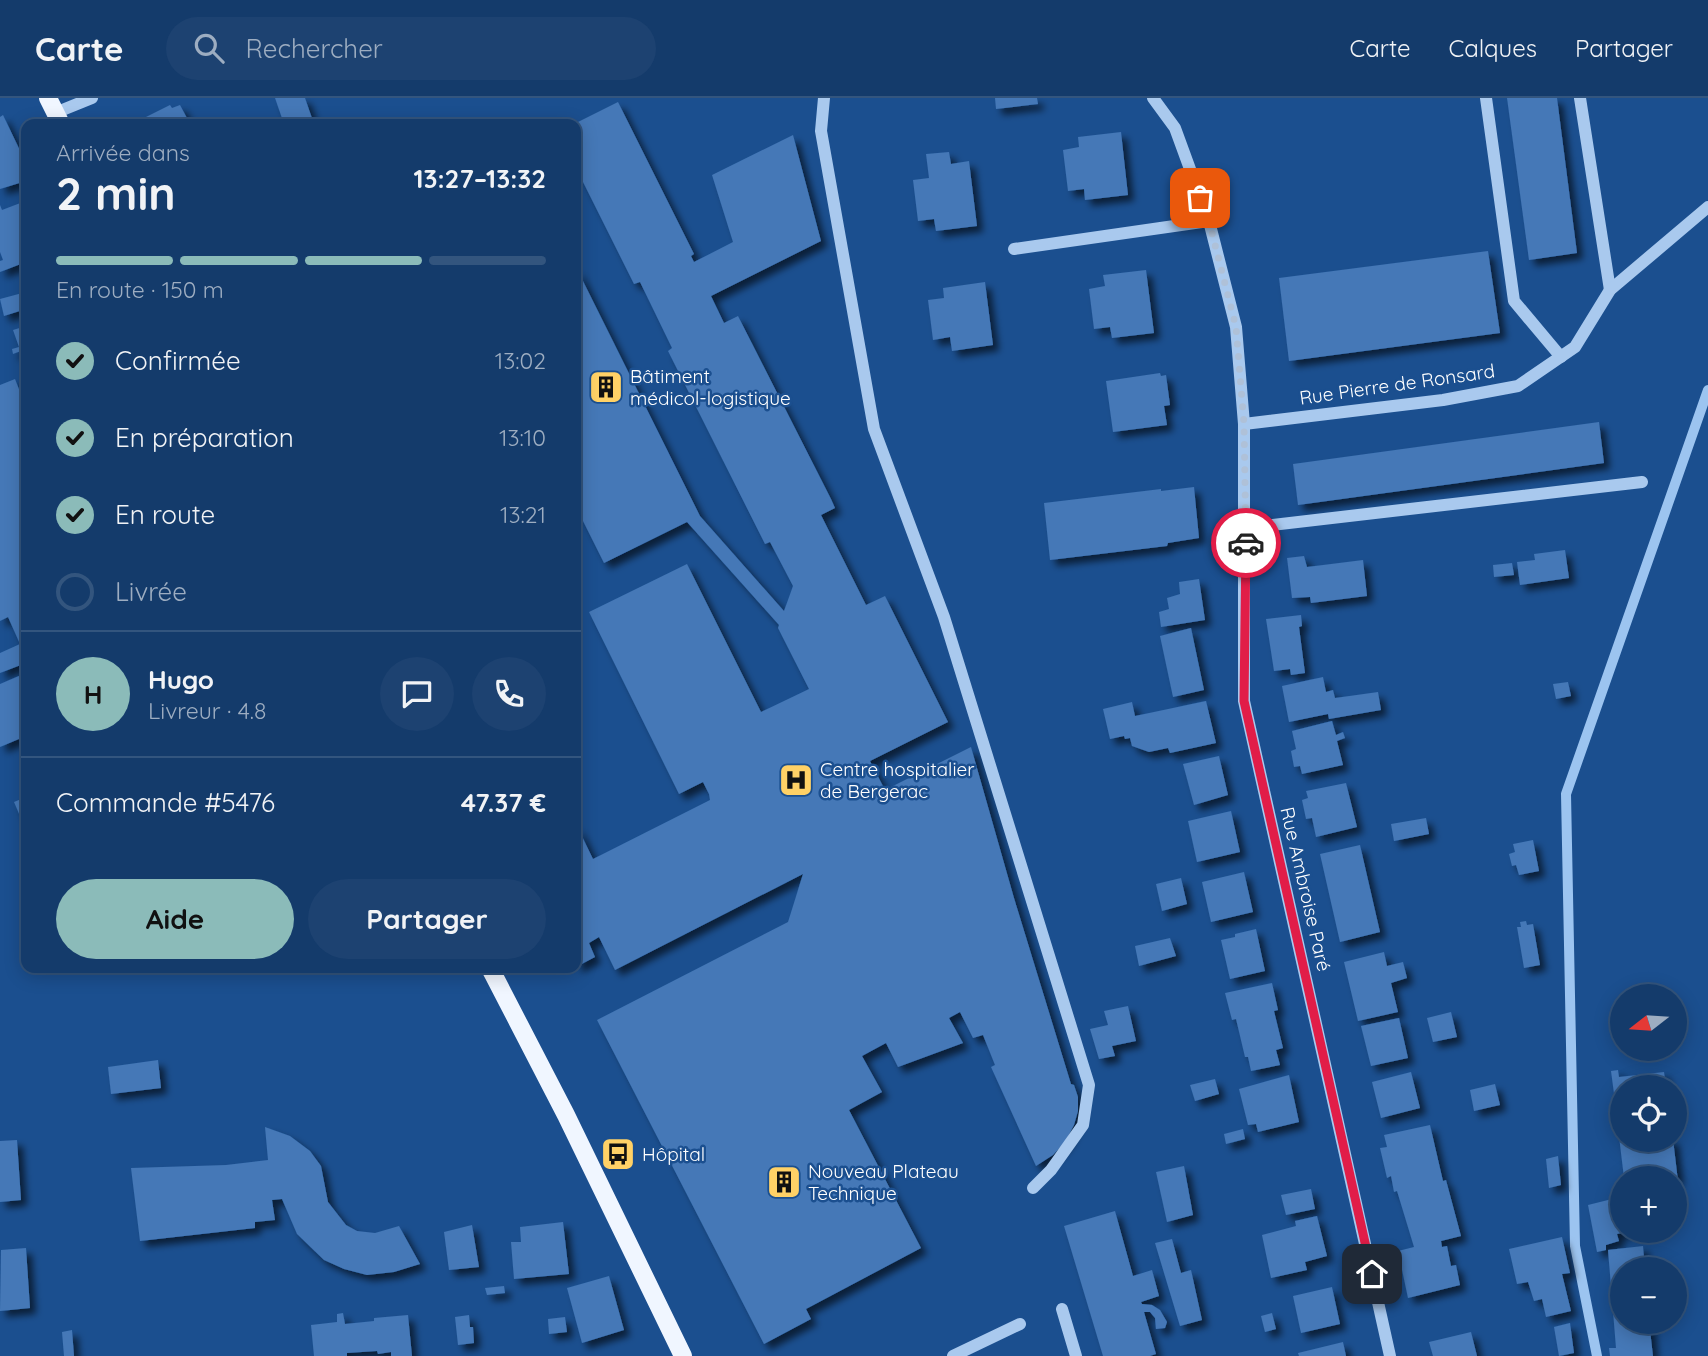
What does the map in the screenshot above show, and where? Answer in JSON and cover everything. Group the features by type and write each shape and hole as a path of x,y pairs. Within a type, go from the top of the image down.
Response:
{"main road":[{"path":"493,973 566,1115 683,1356"}],"street":[{"path":"55,112 92,98"},
{"path":"824,98 821,131 874,429 944,617 1089,1085 1083,1125 1051,1170 1033,1188"},
{"name":"Rue Ambroise Paré","path":"1153,98 1175,128 1209,221 1236,327 1244,424 1244,701 1390,1356"},
{"path":"1486,98 1514,301 1561,357"},
{"path":"1580,98 1610,290"},
{"name":"Rue Pierre de Ronsard","path":"1244,424 1443,400 1518,386 1575,347 1610,290 1708,207"},
{"path":"1014,250 1209,221"},
{"path":"1246,528 1642,482"},
{"path":"1062,1309 1076,1356"},
{"path":"953,1356 1020,1324"}],"building":[{"path":"275,98 305,98 312,119 282,119"},
{"path":"995,98 1037,98 1038,104 996,109"},
{"path":"1507,98 1557,98 1577,253 1529,260"},
{"path":"618,102 694,254 691,256 694,262 733,242 712,175 793,135 821,241 711,296 724,323 738,316 831,499 835,508 821,515 866,605 885,596 948,722 870,761 885,790 971,747 1014,898 1071,1084 1074,1085 1078,1097 1074,1125 1065,1142 1053,1155 1036,1166 991,1067 995,1065 983,1035 973,1038 960,1012 949,1018 963,1043 898,1067 886,1043 862,1056 882,1092 849,1110 921,1248 806,1309 811,1319 764,1344 597,1020 788,922 803,874 615,970 599,937 589,943 595,957 581,964 581,834 593,859 710,800 703,782 679,794 589,612 687,564 761,712 809,689 778,628 779,625 687,522 604,563 581,517 581,277 700,516 784,611 793,586 770,542 765,544 668,351 672,348 640,282 634,284 581,178 581,120"},
{"path":"170,105 172,108 180,105 187,119 142,119"},
{"path":"3,115 21,153 21,183 0,189 0,117"},
{"path":"1121,132 1128,195 1085,200 1084,189 1068,191 1063,150 1079,147 1078,137"},
{"path":"949,152 951,164 969,161 977,226 936,231 934,219 918,221 913,180 929,178 926,154"},
{"path":"21,203 21,264 0,272 0,261 3,260 0,252 0,205 2,210"},
{"path":"1488,251 1500,333 1289,361 1279,278"},
{"path":"1146,270 1154,333 1112,338 1110,327 1094,329 1089,289 1105,286 1103,275"},
{"path":"985,282 993,345 952,351 950,337 933,340 928,300 944,298 943,288"},
{"path":"21,293 21,311 4,316 0,299"},
{"path":"21,328 21,351 13,354 12,349 19,347 13,330"},
{"path":"1160,373 1161,376 1166,375 1170,405 1164,406 1167,425 1113,432 1106,381"},
{"path":"15,379 21,394 21,665 0,673 0,653 20,644 8,617 0,621 0,385"},
{"path":"1599,422 1604,463 1298,505 1293,464"},
{"path":"1194,487 1199,538 1168,543 1167,546 1050,560 1044,503"},
{"path":"1565,550 1569,578 1520,585 1517,562 1535,560 1534,554"},
{"path":"1304,556 1307,567 1363,560 1367,596 1311,603 1310,597 1292,598 1287,558"},
{"path":"1512,563 1514,575 1494,577 1493,565"},
{"path":"1199,579 1205,620 1161,627 1159,612 1169,609 1167,598 1180,594 1179,582"},
{"path":"1301,615 1302,626 1299,627 1305,673 1291,675 1290,669 1274,671 1266,619"},
{"path":"1191,628 1204,690 1173,697 1160,636"},
{"path":"21,675 21,738 0,747 0,684"},
{"path":"1323,677 1326,692 1333,690 1335,698 1378,692 1381,710 1329,719 1328,714 1289,722 1282,686"},
{"path":"1568,682 1571,696 1556,699 1553,684"},
{"path":"1206,701 1216,743 1170,753 1168,748 1149,752 1132,746 1130,738 1125,739 1124,736 1110,739 1103,709 1132,702 1135,716"},
{"path":"1332,721 1336,735 1343,732 1345,738 1337,741 1343,765 1302,774 1300,766 1294,767 1291,751 1296,749 1292,731"},
{"path":"1219,756 1228,795 1194,805 1183,764"},
{"path":"1346,783 1357,827 1316,837 1312,818 1306,819 1302,800 1308,798 1306,791"},
{"path":"21,799 21,818 14,802"},
{"path":"1231,811 1240,852 1197,862 1188,821"},
{"path":"1426,818 1429,834 1394,841 1391,824"},
{"path":"1533,840 1539,871 1519,875 1516,865 1512,866 1509,854 1515,852 1513,844"},
{"path":"1360,845 1380,932 1340,942 1320,854"},
{"path":"1244,872 1253,912 1211,922 1202,882"},
{"path":"1181,878 1187,904 1162,911 1156,884"},
{"path":"1526,921 1527,925 1533,924 1540,965 1524,968 1517,927 1521,927 1520,922"},
{"path":"1256,929 1265,971 1230,979 1221,940"},
{"path":"1170,938 1176,956 1139,966 1135,946"},
{"path":"1384,952 1387,966 1403,962 1407,978 1391,983 1398,1012 1358,1021 1344,962"},
{"path":"1272,983 1278,1010 1274,1011 1283,1048 1276,1050 1280,1065 1251,1071 1236,1019 1232,1020 1225,993"},
{"path":"1128,1006 1136,1041 1112,1046 1115,1056 1099,1059 1090,1029 1108,1025 1104,1011"},
{"path":"1451,1012 1457,1037 1433,1042 1427,1018"},
{"path":"1399,1018 1408,1058 1371,1066 1361,1026"},
{"path":"158,1060 161,1088 111,1094 108,1067"},
{"path":"1618,1070 1619,1075 1612,1075 1611,1071"},
{"path":"1411,1072 1420,1108 1381,1118 1372,1082"},
{"path":"1664,1072 1664,1075 1637,1075"},
{"path":"1289,1075 1299,1122 1258,1132 1256,1124 1248,1125 1239,1089"},
{"path":"1215,1079 1219,1094 1195,1101 1190,1085"},
{"path":"1495,1084 1500,1105 1474,1111 1470,1090"},
{"path":"1430,1125 1443,1181 1446,1180 1461,1236 1441,1241 1442,1247 1447,1246 1451,1266 1456,1265 1460,1285 1408,1298 1398,1251 1414,1247 1397,1191 1394,1192 1391,1176 1387,1178 1380,1148 1387,1147 1384,1135"},
{"path":"265,1127 290,1136 310,1151 321,1166 328,1202 346,1225 357,1231 375,1233 399,1226 420,1264 394,1272 367,1275 324,1260 297,1234 282,1199 272,1200 275,1220 255,1222 255,1228 140,1241 131,1168 226,1165 268,1160"},
{"path":"1243,1129 1245,1139 1226,1144 1224,1134"},
{"path":"17,1140 21,1200 0,1202 0,1141"},
{"path":"1621,1152 1675,1152 1676,1166 1623,1166"},
{"path":"1558,1156 1561,1185 1549,1188 1546,1159"},
{"path":"1184,1166 1193,1215 1167,1222 1156,1172"},
{"path":"1311,1189 1315,1209 1286,1215 1281,1195"},
{"path":"1610,1200 1610,1243 1612,1243 1606,1245 1606,1250 1597,1252 1588,1205"},
{"path":"1115,1211 1133,1276 1152,1270 1159,1296 1141,1302 1160,1310 1167,1322 1165,1328 1156,1329 1155,1318 1150,1312 1144,1312 1156,1354 1150,1356 1103,1356 1064,1226"},
{"path":"1317,1216 1327,1256 1305,1262 1307,1270 1271,1278 1262,1235 1296,1226 1295,1221"},
{"path":"563,1222 569,1274 514,1279 511,1242 521,1242 520,1227"},
{"path":"472,1225 479,1267 449,1270 444,1232"},
{"path":"1562,1237 1570,1273 1562,1274 1571,1311 1546,1317 1542,1299 1534,1301 1528,1282 1517,1284 1509,1249"},
{"path":"1172,1239 1181,1273 1191,1270 1202,1320 1180,1326 1155,1243"},
{"path":"1643,1246 1644,1257 1610,1257 1610,1274 1608,1250"},
{"path":"26,1248 30,1308 0,1311 1,1250"},
{"path":"609,1276 624,1330 582,1343 567,1288"},
{"path":"504,1286 505,1293 487,1295 485,1288"},
{"path":"1332,1287 1340,1324 1301,1333 1293,1296"},
{"path":"343,1313 345,1324 408,1315 412,1356 391,1356 391,1352 378,1354 377,1351 347,1353 347,1356 314,1356 311,1325 337,1322 337,1314"},
{"path":"1272,1313 1276,1329 1265,1332 1261,1316"},
{"path":"469,1315 474,1343 458,1345 455,1317"},
{"path":"565,1317 567,1332 549,1334 548,1319"},
{"path":"1570,1323 1574,1353 1559,1356 1554,1327"},
{"path":"72,1330 74,1356 64,1356 62,1332"},
{"path":"1471,1332 1477,1356 1433,1356 1429,1342"},
{"path":"1615,1334 1650,1334 1653,1356 1610,1356 1609,1348 1616,1348"},
{"path":"1343,1342 1346,1356 1299,1356 1298,1353"}],"waterway":[{"path":"1597,1356 1575,1246 1566,794 1708,390"}],"way so far":[{"path":"1200,198 1209,221 1236,327 1244,424 1246,543"}],"place":[{"name":"Bâtiment médicol-logistique","path":"606,387"},
{"name":"Centre hospitalier de Bergerac","path":"796,780"},
{"name":"Hôpital","path":"618,1154"},
{"name":"Nouveau Plateau Technique","path":"784,1182"}],"route":[{"path":"1246,543 1244,701 1372,1274"}]}
